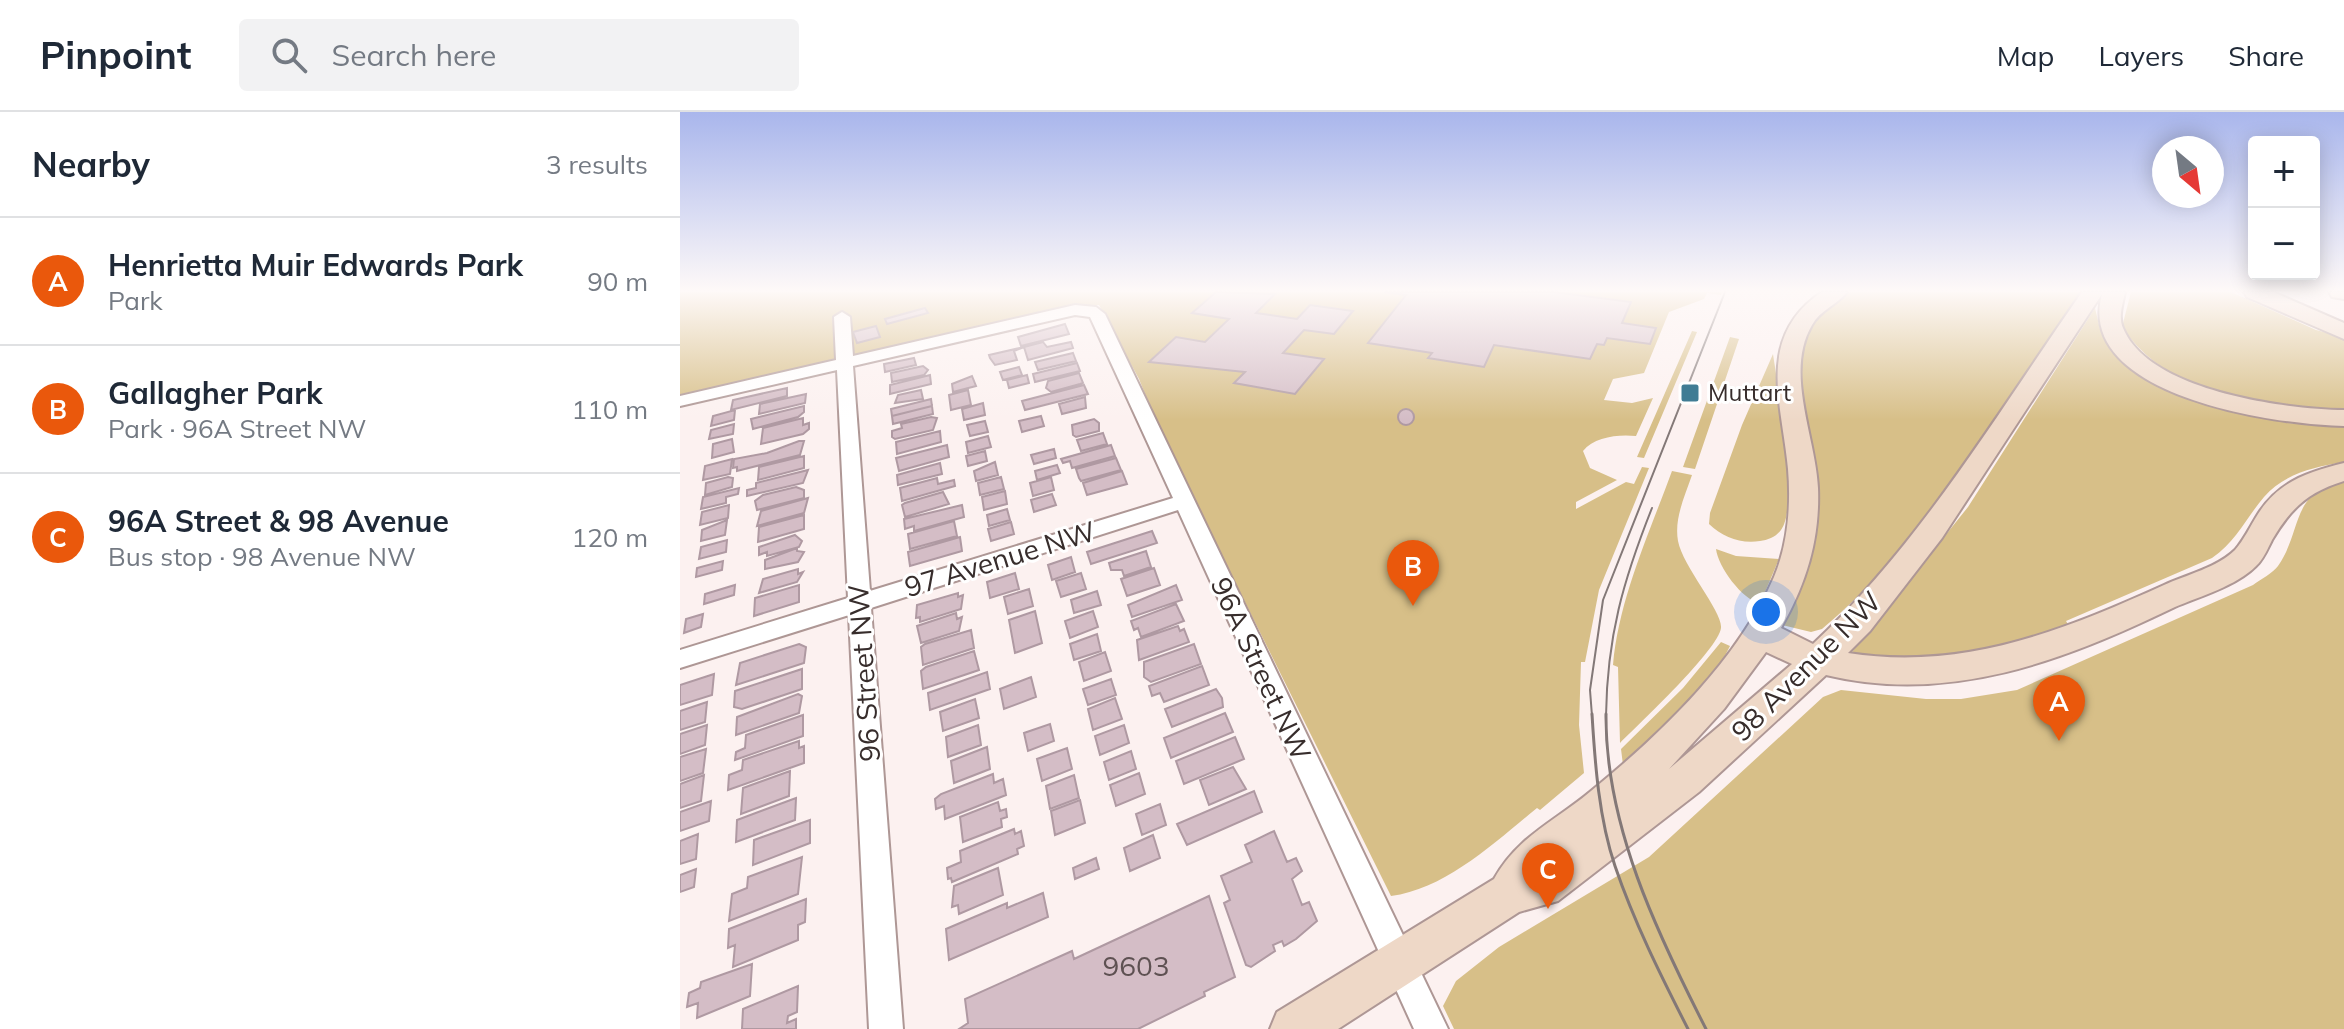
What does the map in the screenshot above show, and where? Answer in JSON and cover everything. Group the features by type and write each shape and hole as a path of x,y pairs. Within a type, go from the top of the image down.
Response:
{"main road":[{"name":"98 Avenue NW","path":"1509,894 1522,869 1614,796 1689,723 1759,631 1791,574 1804,500 1788,375 1790,347 1796,335"},
{"name":"98 Avenue NW","path":"1294,1029 1509,894 1543,886 1685,780 1817,662 1858,622 1931,531 2064,335"},
{"path":"2117,335 2143,363 2172,381 2227,403 2299,417 2344,418"},
{"path":"1759,631 1817,662 1904,674 1962,672 2015,661 2221,573 2246,558 2277,507 2291,493 2310,482 2344,472"}],"street":[{"name":"96 Street NW","path":"843,335 886,1029"},
{"name":"96A Street NW","path":"845,363 967,335"},
{"name":"96A Street NW","path":"1107,335 1431,1029"},
{"path":"680,401 845,363"},
{"name":"97 Avenue NW","path":"680,659 1183,502"}],"shaded area":[{"path":"680,335 948,335 680,396"},
{"path":"1115,335 1660,335 1644,373 1613,379 1604,400 1632,403 1653,398 1636,436 1607,438 1593,442 1583,451 1590,468 1617,480 1576,502 1576,509 1626,482 1634,484 1642,467 1649,468 1599,590 1585,662 1581,662 1579,725 1584,773 1469,862 1431,884 1391,896 1160,431 1139,379"},
{"path":"1690,335 1696,335 1644,458 1637,457"},
{"path":"2052,335 1962,469 1897,554 1822,629 1811,632 1782,625 1799,358 1806,336"},
{"path":"2078,335 2104,335 2113,347 2233,411 2288,423 2344,427 2344,462 2311,469 2281,482 2264,497 2234,537 2212,558 2066,621 2069,626 1997,652 1898,661 1852,652 1968,507"},
{"path":"2128,335 2344,337 2344,411 2283,407 2221,395 2166,370 2142,351"},
{"path":"1730,337 1739,339 1695,469 1683,467"},
{"path":"1773,354 1786,445 1786,516 1781,530 1772,538 1753,542 1739,540 1720,533 1709,524 1710,513 1742,425"},
{"path":"1672,471 1692,475 1679,516 1678,541 1681,552 1716,611 1721,628 1707,653 1693,669 1620,743 1618,667 1613,665 1616,640 1636,566"},
{"path":"2344,482 2344,1029 1454,1029 1443,1006 1456,981 1499,947 1649,857 1823,697 1841,690 1926,699 1961,699 2017,690 2253,585 2278,566 2306,503 2314,494"},
{"path":"1716,549 1736,556 1779,559 1760,604 1746,596 1732,581"},
{"path":"1721,642 1730,646 1709,679 1682,710 1623,765 1621,749 1683,688"}],"building":[{"path":"854,335 880,337 857,343"},
{"path":"1026,335 1066,335 1021,346 1018,337"},
{"path":"1213,335 1300,335 1283,353 1324,359 1295,394 1234,383 1245,372 1149,362 1176,337 1205,342"},
{"path":"1374,335 1653,335 1650,344 1607,338 1604,345 1597,344 1590,359 1494,345 1484,367 1428,358 1432,353 1368,343"},
{"path":"1374,335 1653,335 1650,344 1607,338 1604,345 1597,344 1590,359 1494,345 1484,367 1428,358 1432,353 1368,343"},
{"path":"1043,342 1047,347 1071,342 1073,348 1028,360 1024,347"},
{"path":"1024,347 1014,351 1017,360 995,365 989,355"},
{"path":"1073,353 1076,361 1038,370 1035,362"},
{"path":"914,358 916,365 885,372 884,364"},
{"path":"1077,363 1080,371 1035,382 1033,374"},
{"path":"923,366 928,370 924,375 892,382 891,373"},
{"path":"1019,367 1022,375 1003,380 1000,372"},
{"path":"1079,373 1083,383 1051,392 1046,388 1048,381"},
{"path":"930,375 931,384 890,394 890,385"},
{"path":"1027,375 1029,383 1009,388 1007,380"},
{"path":"972,376 976,386 953,392 952,384"},
{"path":"1084,385 1088,394 1025,410 1022,401"},
{"path":"787,388 787,396 731,410 733,400"},
{"path":"921,390 923,399 895,403 898,395"},
{"path":"968,390 971,405 951,410 949,395"},
{"path":"806,394 805,403 759,414 760,404"},
{"path":"1085,397 1086,408 1062,414 1059,404"},
{"path":"931,399 932,406 892,416 891,409"},
{"path":"983,403 985,415 964,420 962,409"},
{"path":"804,406 804,412 798,417 753,429 751,419"},
{"path":"932,406 933,414 893,424 892,416"},
{"path":"1406,409 1412,411 1412,423 1406,425 1400,423 1398,417 1400,411"},
{"path":"735,410 734,420 711,426 713,416"},
{"path":"1041,416 1044,426 1022,432 1019,421"},
{"path":"803,418 803,425 809,423 809,429 803,434 761,444 763,428"},
{"path":"937,418 933,430 895,439 892,437 892,431 902,428 901,424"},
{"path":"1094,419 1099,423 1099,431 1076,437 1073,435 1072,425"},
{"path":"985,421 988,432 970,436 967,425"},
{"path":"734,424 733,434 709,439 711,430"},
{"path":"940,431 941,442 897,454 896,442"},
{"path":"1103,433 1107,444 1081,451 1077,440"},
{"path":"988,436 991,447 968,453 966,442"},
{"path":"732,439 734,452 712,458 713,444"},
{"path":"804,441 800,455 737,471 737,467 733,468 734,459 767,453"},
{"path":"947,445 949,457 899,471 896,458"},
{"path":"1111,445 1115,456 1072,468 1070,461 1063,463 1061,459"},
{"path":"1054,449 1056,458 1034,464 1031,455"},
{"path":"985,451 987,461 968,466 966,456"},
{"path":"804,456 804,468 758,480 759,467"},
{"path":"1116,458 1121,470 1081,481 1079,478 1076,469"},
{"path":"732,459 730,474 703,480 705,466"},
{"path":"995,462 998,475 976,481 974,471"},
{"path":"940,463 942,474 898,485 897,475"},
{"path":"1057,465 1060,473 1037,480 1035,471"},
{"path":"808,470 803,483 747,496 747,490 756,488 756,483"},
{"path":"1122,471 1127,484 1087,495 1083,483"},
{"path":"1001,477 1004,489 980,495 978,483"},
{"path":"1051,477 1054,490 1033,496 1030,483"},
{"path":"733,478 732,487 705,495 706,483"},
{"path":"937,478 938,484 954,480 955,486 902,501 900,488"},
{"path":"796,487 804,490 804,498 757,510 755,501 763,495"},
{"path":"739,488 738,494 726,497 726,503 701,509 703,497"},
{"path":"1005,491 1007,504 984,510 982,497"},
{"path":"943,492 949,504 905,517 902,505 905,503"},
{"path":"1052,494 1056,505 1034,512 1031,500"},
{"path":"808,498 804,513 757,526 761,511"},
{"path":"729,505 728,518 700,525 702,512"},
{"path":"962,505 964,517 914,531 914,526 905,529 904,519"},
{"path":"1007,509 1010,520 989,526 987,515"},
{"path":"804,515 804,529 758,542 759,527"},
{"path":"727,520 725,535 701,541 702,530"},
{"path":"954,521 957,536 910,549 908,534"},
{"path":"1011,522 1014,534 991,541 988,529"},
{"path":"1152,531 1157,543 1091,564 1087,552"},
{"path":"795,535 802,541 799,547 767,556 767,552 759,555 759,547"},
{"path":"960,537 962,551 910,566 908,552"},
{"path":"727,540 726,552 699,559 701,547"},
{"path":"797,548 797,551 804,552 798,562 765,569 765,560"},
{"path":"1146,551 1151,567 1124,576 1122,570 1111,570 1109,563"},
{"path":"1071,557 1075,572 1052,580 1048,565"},
{"path":"723,561 722,570 696,577 697,568"},
{"path":"1154,568 1160,585 1127,596 1121,579"},
{"path":"798,569 798,574 803,572 797,582 759,593 763,579"},
{"path":"1015,573 1019,589 990,598 987,582"},
{"path":"1081,573 1086,589 1061,597 1056,581"},
{"path":"735,585 734,595 704,604 705,594"},
{"path":"799,585 799,602 754,616 755,598"},
{"path":"1176,585 1182,600 1132,617 1128,605"},
{"path":"1029,589 1033,606 1008,614 1004,597"},
{"path":"1097,591 1101,605 1074,613 1071,600"},
{"path":"958,593 958,597 963,595 961,609 920,622 920,617 916,618 917,605"},
{"path":"1176,604 1184,621 1141,637 1138,628 1134,630 1131,621"},
{"path":"1035,611 1042,643 1015,653 1009,620"},
{"path":"1093,611 1098,627 1070,638 1065,621"},
{"path":"956,613 957,619 962,617 959,631 921,643 917,626"},
{"path":"703,614 701,627 684,633 686,619"},
{"path":"1178,626 1180,631 1184,629 1189,642 1139,660 1137,640"},
{"path":"971,630 974,648 923,665 921,647 925,644"},
{"path":"1097,634 1101,651 1074,660 1070,644"},
{"path":"799,644 806,647 804,663 736,685 740,663"},
{"path":"1194,644 1201,664 1151,682 1144,677 1144,662"},
{"path":"974,651 979,670 923,689 921,671 926,667"},
{"path":"1105,652 1111,671 1084,681 1079,662"},
{"path":"1202,666 1209,685 1164,702 1160,693 1152,696 1149,686"},
{"path":"802,669 802,689 742,709 734,707 735,691"},
{"path":"987,672 990,689 930,710 928,693"},
{"path":"714,674 712,695 680,705 680,685"},
{"path":"1031,677 1036,697 1004,709 1000,689"},
{"path":"1111,679 1116,695 1088,705 1083,689"},
{"path":"1216,689 1223,707 1172,727 1165,709"},
{"path":"798,694 802,696 799,713 736,735 737,717"},
{"path":"1115,698 1122,719 1093,730 1088,709"},
{"path":"975,699 979,718 943,731 940,712"},
{"path":"707,702 705,722 680,730 680,711"},
{"path":"1225,713 1233,732 1171,758 1164,738"},
{"path":"803,715 803,736 735,760 736,752 745,748 746,735"},
{"path":"1050,724 1054,741 1028,751 1024,733"},
{"path":"707,725 705,745 680,754 680,734"},
{"path":"978,725 981,745 948,757 946,737"},
{"path":"1124,725 1129,743 1100,755 1095,736"},
{"path":"1235,737 1244,759 1184,784 1176,761"},
{"path":"799,741 799,748 804,746 804,763 728,790 729,775 742,770 743,760"},
{"path":"987,747 990,769 954,783 951,761"},
{"path":"1067,748 1072,769 1042,781 1037,759"},
{"path":"706,749 703,773 680,781 680,757"},
{"path":"1131,751 1136,769 1109,780 1104,762"},
{"path":"1233,767 1246,789 1209,805 1200,780"},
{"path":"790,771 789,796 741,814 743,788"},
{"path":"1139,773 1145,794 1116,806 1110,785"},
{"path":"993,774 994,783 1003,779 1006,795 945,819 944,806 936,809 935,799 941,794"},
{"path":"704,775 701,801 680,808 680,784"},
{"path":"1074,775 1079,798 1050,809 1046,786"},
{"path":"1254,791 1262,812 1187,845 1177,824"},
{"path":"796,798 795,820 736,842 737,820"},
{"path":"1080,800 1085,823 1055,835 1051,811"},
{"path":"711,801 709,821 680,831 680,812"},
{"path":"998,802 1000,811 1006,809 1007,817 1001,819 1002,827 963,842 960,817"},
{"path":"1160,804 1166,825 1142,835 1136,814"},
{"path":"810,820 810,843 753,865 754,840"},
{"path":"1014,829 1015,834 1021,831 1024,846 1017,849 1018,854 952,882 951,878 948,879 947,868 961,862 960,851"},
{"path":"1274,831 1287,862 1296,858 1302,871 1292,879 1302,905 1309,902 1317,921 1284,946 1282,941 1273,945 1275,951 1251,967 1246,965 1224,903 1230,900 1221,876 1252,862 1245,845"},
{"path":"698,834 696,859 680,864 680,841"},
{"path":"1153,835 1160,858 1130,871 1124,848"},
{"path":"802,857 798,894 729,921 732,894 747,888 748,877"},
{"path":"1096,858 1099,869 1075,879 1073,868"},
{"path":"998,868 1003,895 959,914 958,905 952,907 954,886"},
{"path":"696,869 694,887 680,892 680,875"},
{"path":"1043,893 1048,917 949,960 946,929 1007,903 1007,908"},
{"path":"1209,896 1235,977 1204,992 1205,996 1138,1029 959,1029 968,1023 965,999 1072,951 1074,959"},
{"path":"806,899 805,922 798,925 798,940 733,967 735,945 728,948 729,929"},
{"path":"752,964 750,996 697,1018 698,1003 687,1007 689,993 700,988 701,982"},
{"path":"798,986 797,1012 788,1016 787,1023 796,1019 796,1029 742,1029 743,1009"}],"tram line":[{"path":"1592,716 1590,690 1603,600 1708,335"},
{"path":"1606,715 1618,610 1652,508"},
{"path":"1592,714 1601,810 1615,866 1639,928 1688,1029"},
{"path":"1606,715 1614,797 1624,837 1653,916 1706,1029"}],"place":[{"name":"Muttart","path":"1690,393"},
{"name":"Gallagher Park","path":"1413,606"},
{"name":"Henrietta Muir Edwards Park","path":"2059,741"},
{"name":"96A Street & 98 Avenue","path":"1548,909"}]}
